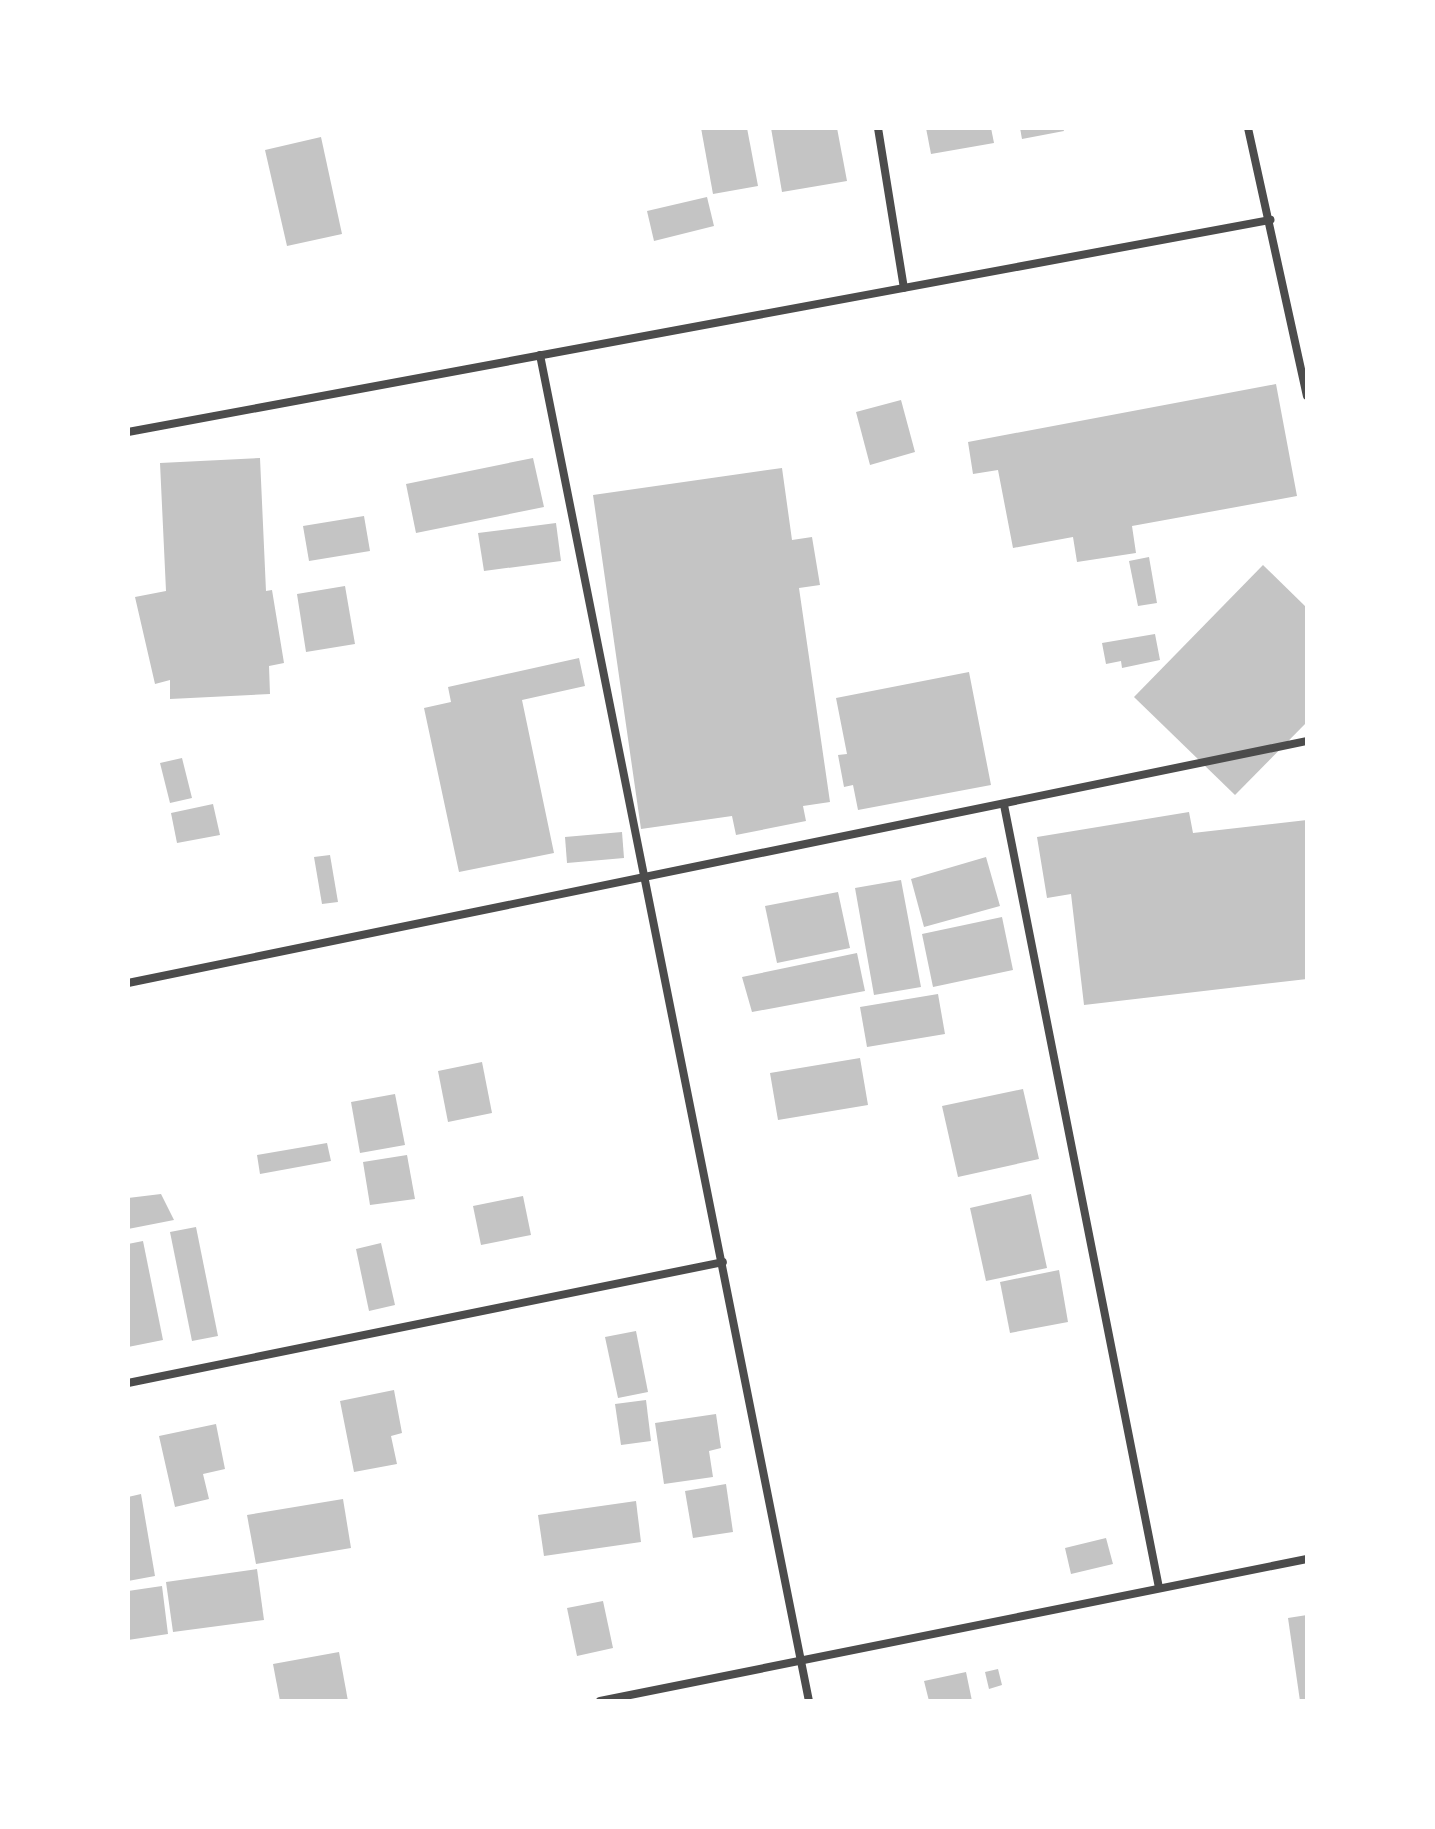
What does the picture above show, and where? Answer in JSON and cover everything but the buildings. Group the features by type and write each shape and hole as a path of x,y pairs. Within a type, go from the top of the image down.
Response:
{"street":[{"path":"878,128 904,288"},
{"path":"1248,128 1307,396"},
{"path":"128,432 1270,220"},
{"path":"540,355 809,1701"},
{"path":"128,983 647,879 1307,741"},
{"path":"1004,805 1159,1588"},
{"path":"128,1383 723,1262"},
{"path":"600,1701 1307,1559"}]}
